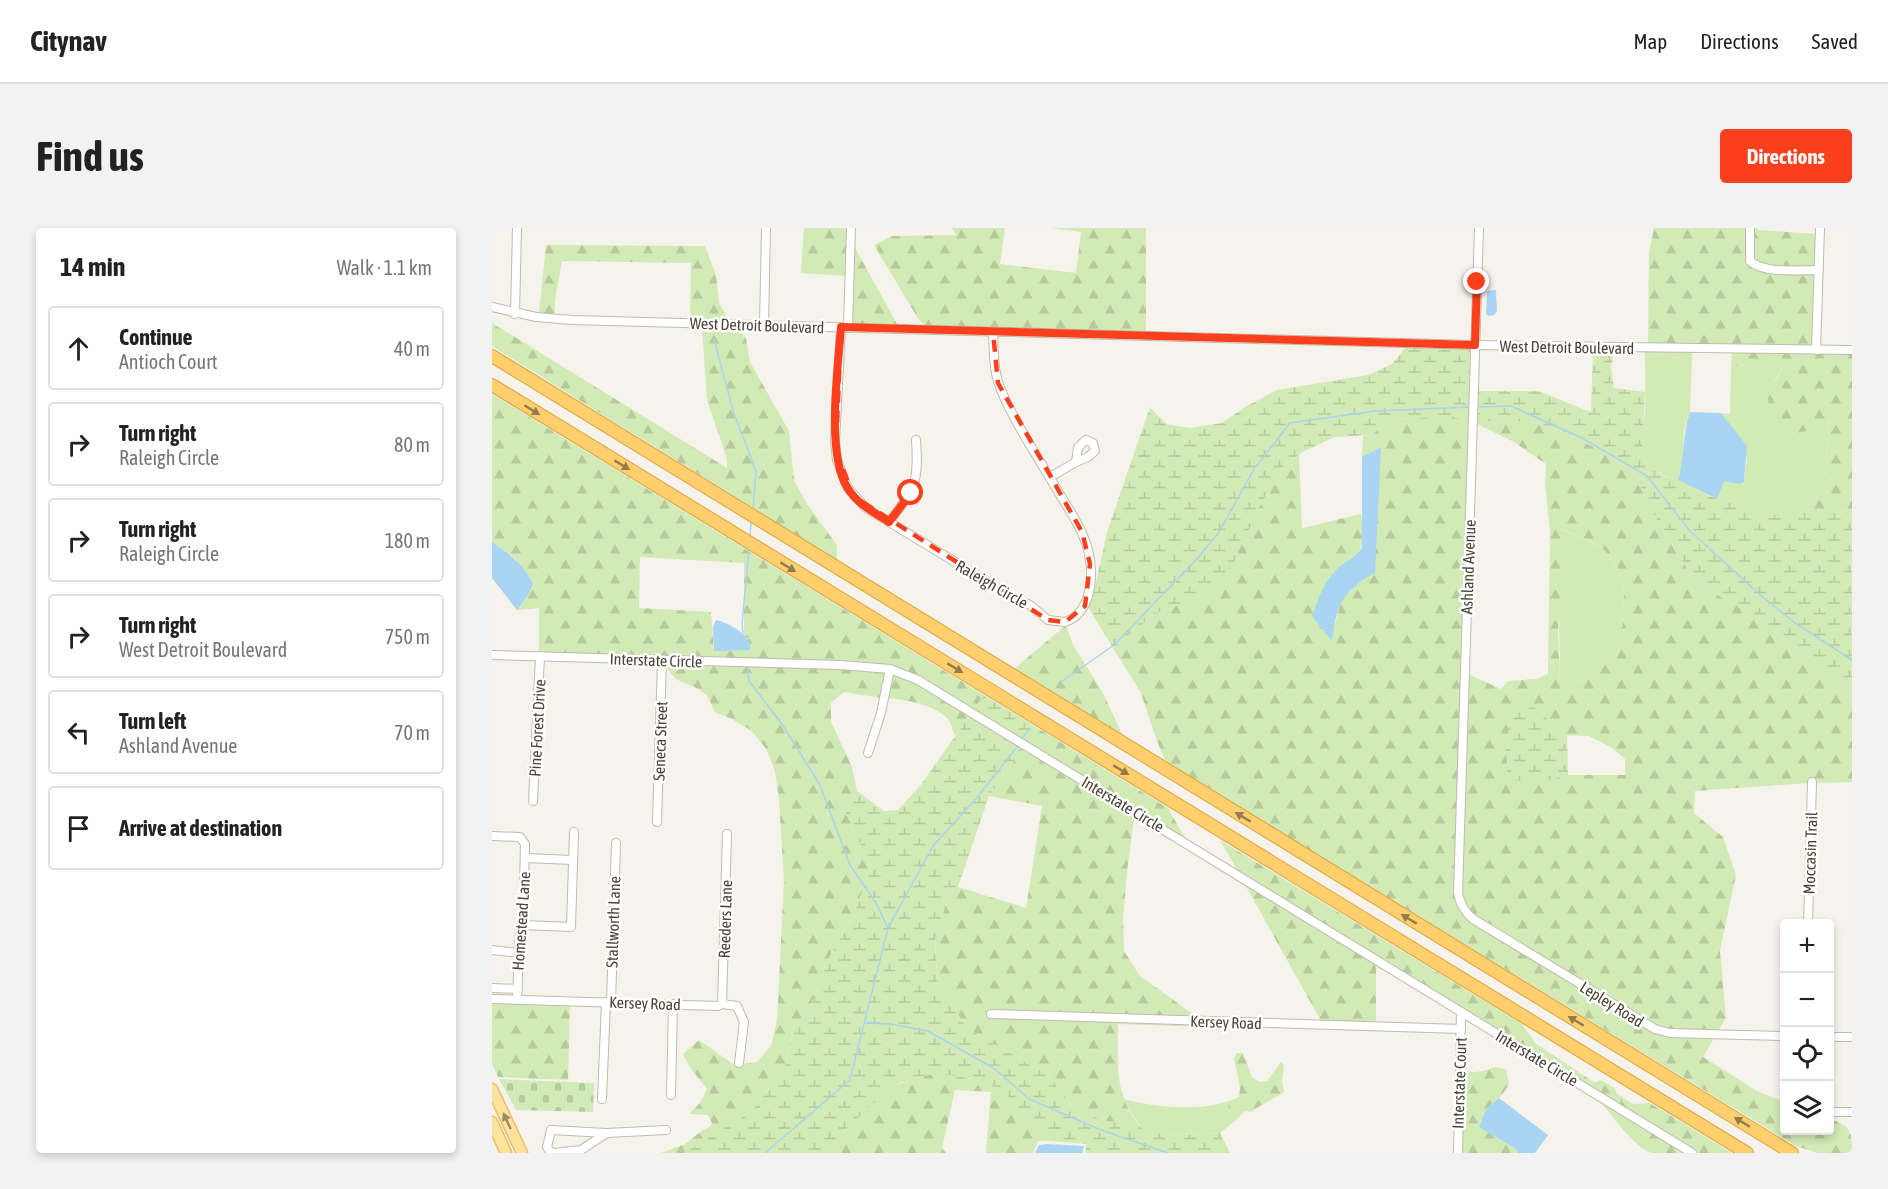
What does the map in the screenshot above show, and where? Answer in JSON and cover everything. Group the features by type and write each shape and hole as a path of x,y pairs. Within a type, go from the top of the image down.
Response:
{"highway":[{"path":"492,356 1792,1153"},
{"path":"492,385 1748,1153"}],"main road":[{"path":"492,1089 522,1153"},
{"path":"492,1122 506,1153"}],"street":[{"path":"515,314 517,228"},
{"path":"764,325 766,228"},
{"name":"Raleigh Circle","path":"851,228 835,441 840,469 847,487 866,508 1030,605 1048,620 1065,622 1076,617 1085,606 1089,592 1088,548 1082,532 1002,393 995,370 993,332"},
{"name":"Ashland Avenue","path":"1462,906 1458,893 1458,858 1479,228"},
{"path":"1750,228 1750,261 1756,267 1819,270"},
{"path":"1816,350 1820,228"},
{"name":"West Detroit Boulevard","path":"492,308 515,314 563,320 1475,345 1852,350"},
{"path":"889,522 914,486 917,471 916,440"},
{"path":"1050,477 1076,462"},
{"name":"Interstate Circle","path":"492,655 840,665 890,669 918,680 1692,1153"},
{"name":"Pine Forest Drive","path":"533,801 540,656"},
{"name":"Seneca Street","path":"657,822 662,660"},
{"path":"868,753 882,713 890,669"},
{"name":"Moccasin Trail","path":"1808,919 1812,782"},
{"path":"523,925 571,927 574,832"},
{"name":"Reeders Lane","path":"722,1004 728,834"},
{"name":"Homestead Lane","path":"492,836 520,837 525,844 523,925 520,929 517,999"},
{"name":"Stallworth Lane","path":"602,1099 616,843"},
{"path":"525,858 573,860"},
{"name":"Lepley Road","path":"1462,906 1479,923 1654,1029 1670,1033 1780,1036"},
{"path":"492,950 519,953"},
{"path":"492,988 518,989"},
{"name":"Kersey Road","path":"492,999 718,1006 722,1004"},
{"path":"671,1095 674,1004"},
{"path":"722,1004 737,1006 744,1022 739,1064"},
{"name":"Interstate Court","path":"1458,1153 1461,1012"},
{"name":"Kersey Road","path":"991,1014 1461,1029"},
{"path":"1834,1037 1852,1037"},
{"path":"1834,1112 1852,1112"},
{"path":"607,1134 581,1150 553,1153 547,1147 551,1130 607,1134 666,1130"}],"highlighted area":[{"path":"841,327 993,332 998,383 1082,532 1090,564 1085,606 1065,622 1048,620 853,496 836,450"}],"green space":[{"path":"804,228 844,228 848,234 847,276 801,273"},
{"path":"951,228 1005,228 1000,264 1076,273 1081,232 1051,228 1146,228 1146,333 927,327 919,320 874,245 892,236 957,235"},
{"path":"1654,228 1757,228 1758,230 1817,234 1813,347 1648,345 1649,253"},
{"path":"853,244 898,326 851,324"},
{"path":"546,245 705,246 716,275 719,303 729,321 690,319 691,263 562,261 555,300 555,316 539,314"},
{"path":"492,323 727,468 727,459 707,400 702,327 736,327 746,338 750,362 789,431 794,480 807,504 837,545 837,560 492,346"},
{"path":"1406,347 1472,349 1470,421 1453,417 1395,419 1371,435 1335,437 1304,451 1277,471 1232,565 1198,599 1156,613 1113,648 1088,607 1093,596 1107,532 1150,407 1166,424 1190,428 1222,423 1245,407 1277,390 1368,375 1392,364"},
{"path":"1593,350 1614,351 1611,368 1614,388 1645,392 1642,449 1645,459 1661,475 1684,482 1709,496 1760,513 1772,515 1812,509 1852,511 1852,694 1838,679 1751,613 1696,583 1647,503 1636,472 1566,433 1530,421 1475,421 1476,391 1538,391 1591,412"},
{"path":"1645,351 1692,352 1690,412 1684,430 1683,461 1678,480 1654,470 1642,453"},
{"path":"1732,352 1852,354 1852,511 1812,509 1824,476 1830,419 1808,431 1793,432 1779,426 1770,409 1768,398 1769,389 1778,376 1783,362 1731,367"},
{"path":"1784,362 1768,389 1830,418 1824,476 1812,509 1772,515 1717,499 1723,480 1740,484 1744,482 1747,458 1721,413 1730,414 1731,367"},
{"path":"492,394 984,695 974,710 910,672 874,663 539,653 539,608 517,610 528,595 516,559 492,542","holes":["640,557 744,563 744,636 749,639 714,651 711,612 639,608"]},
{"path":"1453,417 1470,421 1460,910 1649,1030 1670,1037 1714,1038 1703,1057 1757,1091 1780,1100 1780,1135 1834,1135 1834,1121 1849,1130 1852,1139 1852,1153 1817,1153 1796,1146 1166,762 1141,693 1113,648 1156,613 1198,598 1254,515 1277,471 1299,455 1302,528 1361,514 1363,532 1359,551 1339,567 1334,627 1341,602 1355,584 1381,448 1362,457 1363,436 1371,435 1395,419"},
{"path":"1475,421 1530,421 1566,433 1636,472 1647,503 1696,583 1751,613 1838,679 1852,694 1852,782 1815,783 1815,779 1810,779 1809,783 1695,791 1694,813 1723,837 1736,875 1720,951 1726,1018 1718,1031 1660,1028 1474,916 1465,906 1461,892 1468,674 1501,689 1508,681 1536,679 1548,674 1550,532 1545,483 1546,464 1514,442","holes":["1559,529 1584,538 1604,550 1618,567 1624,593 1623,626 1611,640 1606,662 1587,679 1569,684 1560,681 1558,631 1563,566","1548,720 1552,735 1589,736 1612,748 1625,759 1625,775 1568,775 1548,780"]},
{"path":"1558,529 1583,538 1603,550 1617,567 1624,593 1623,626 1611,640 1606,662 1587,679 1569,684 1560,681"},
{"path":"1066,625 1073,645 1103,693 1123,736 1014,669"},
{"path":"666,663 840,668 887,672 881,698 844,692 831,703 831,722 852,767 857,791 846,813 871,867 855,911 829,958 809,1010 793,1027 785,1066 752,1111 684,1153 661,1153 685,1144 710,1127 712,1123 708,1115 689,1114 700,1103 707,1089 691,1069 683,1054 699,1040 736,1066 741,1067 742,1064 757,1062 771,1046 777,1020 784,883 779,799 775,772 767,750 752,731 715,712 709,699 700,690 673,676"},
{"path":"892,673 908,679 970,715 955,736 948,720 934,709 887,698"},
{"path":"984,695 1038,728 1028,742 974,710"},
{"path":"1534,707 1548,720 1552,735 1567,735 1568,775 1548,780 1508,781 1506,748 1511,710"},
{"path":"970,715 1024,747 989,796 958,887 947,901 935,937 937,982 967,1028 1049,1076 1076,1111 1110,1122 1134,1118 1141,1128 1167,1136 1220,1133 1230,1153 1086,1153 1086,1144 1051,1141 1001,1089 973,1079 950,1075 928,1075 901,1082 877,1100 825,1153 684,1153 752,1111 785,1066 793,1027 809,1010 829,958 855,911 871,867 846,813 857,791 884,811 898,810 920,786"},
{"path":"1038,728 1168,808 1185,838 1028,742"},
{"path":"1024,747 1193,853 1134,819 1123,919 1124,951 1140,976 1197,1017 988,1011 988,1017 1203,1024 1205,1027 1118,1024 1120,1084 1134,1118 1110,1122 1076,1111 1049,1076 967,1028 937,982 935,937 947,901 958,887 1026,908 1042,806 989,796"},
{"path":"1220,840 1522,1024 1535,1043 1595,1083 1600,1080 1615,1088 1616,1093 1633,1104 1650,1103 1732,1153 1698,1153 1237,870"},
{"path":"1243,881 1376,964 1376,1022 1321,1021"},
{"path":"492,1002 570,1004 568,1080 498,1077 492,1064"},
{"path":"1237,1053 1243,1053 1252,1077 1259,1082 1267,1081 1281,1062 1284,1065 1282,1082 1284,1092 1250,1112 1245,1111 1237,1119 1230,1112 1229,1101 1239,1097 1240,1088 1234,1058"},
{"path":"1495,1067 1506,1069 1509,1085 1501,1096 1486,1109 1479,1127 1516,1149 1518,1153 1461,1153 1463,1069 1475,1072"},
{"path":"928,1075 950,1075 973,1079 1001,1089 1051,1141 1038,1141 1033,1153 986,1153 991,1092 955,1090 942,1148 946,1153 825,1153 860,1115 891,1089 904,1082"},
{"path":"499,1079 594,1083 593,1112 516,1110"},
{"path":"1123,1099 1176,1107 1203,1106 1229,1101 1229,1111 1237,1119 1220,1133 1167,1136 1141,1128"},
{"path":"1599,1100 1686,1153 1652,1153 1645,1150 1630,1138"}],"water":[{"path":"1496,290 1497,311 1494,315 1489,316 1486,314 1487,291"},
{"path":"1690,412 1721,413 1747,446 1744,482 1740,484 1724,481 1717,499 1678,480"},
{"path":"1381,447 1375,573 1355,586 1343,600 1336,618 1332,641 1312,616 1328,580 1362,547 1362,457"},
{"path":"492,542 516,560 533,584 517,610 492,578"},
{"path":"716,620 733,627 744,635 750,645 750,650 714,651 713,627"},
{"path":"1499,1098 1548,1135 1535,1153 1518,1153 1516,1149 1479,1127 1486,1109"},
{"path":"1039,1145 1084,1146 1082,1153 1035,1153"}],"waterway":[{"path":"714,339 733,411 756,471 753,509"},
{"path":"1477,407 1511,406 1582,438 1647,476 1689,530 1758,593 1795,623 1852,660"},
{"path":"1061,682 1114,645 1197,559 1219,532 1254,469 1290,423 1375,411 1470,407"},
{"path":"750,536 751,523"},
{"path":"743,634 749,549"},
{"path":"747,666 749,681 782,724 820,785 850,865 876,903 888,928"},
{"path":"1022,739 1030,728"},
{"path":"765,1153 850,1080 888,928 933,846 975,800 1018,746"},
{"path":"865,1023 890,1024 928,1031 995,1069 1029,1099 1101,1130 1168,1153"}],"route":[{"path":"911,493 889,522 853,496 843,478 837,460 835,441 841,327 1475,345 1477,282"}]}
